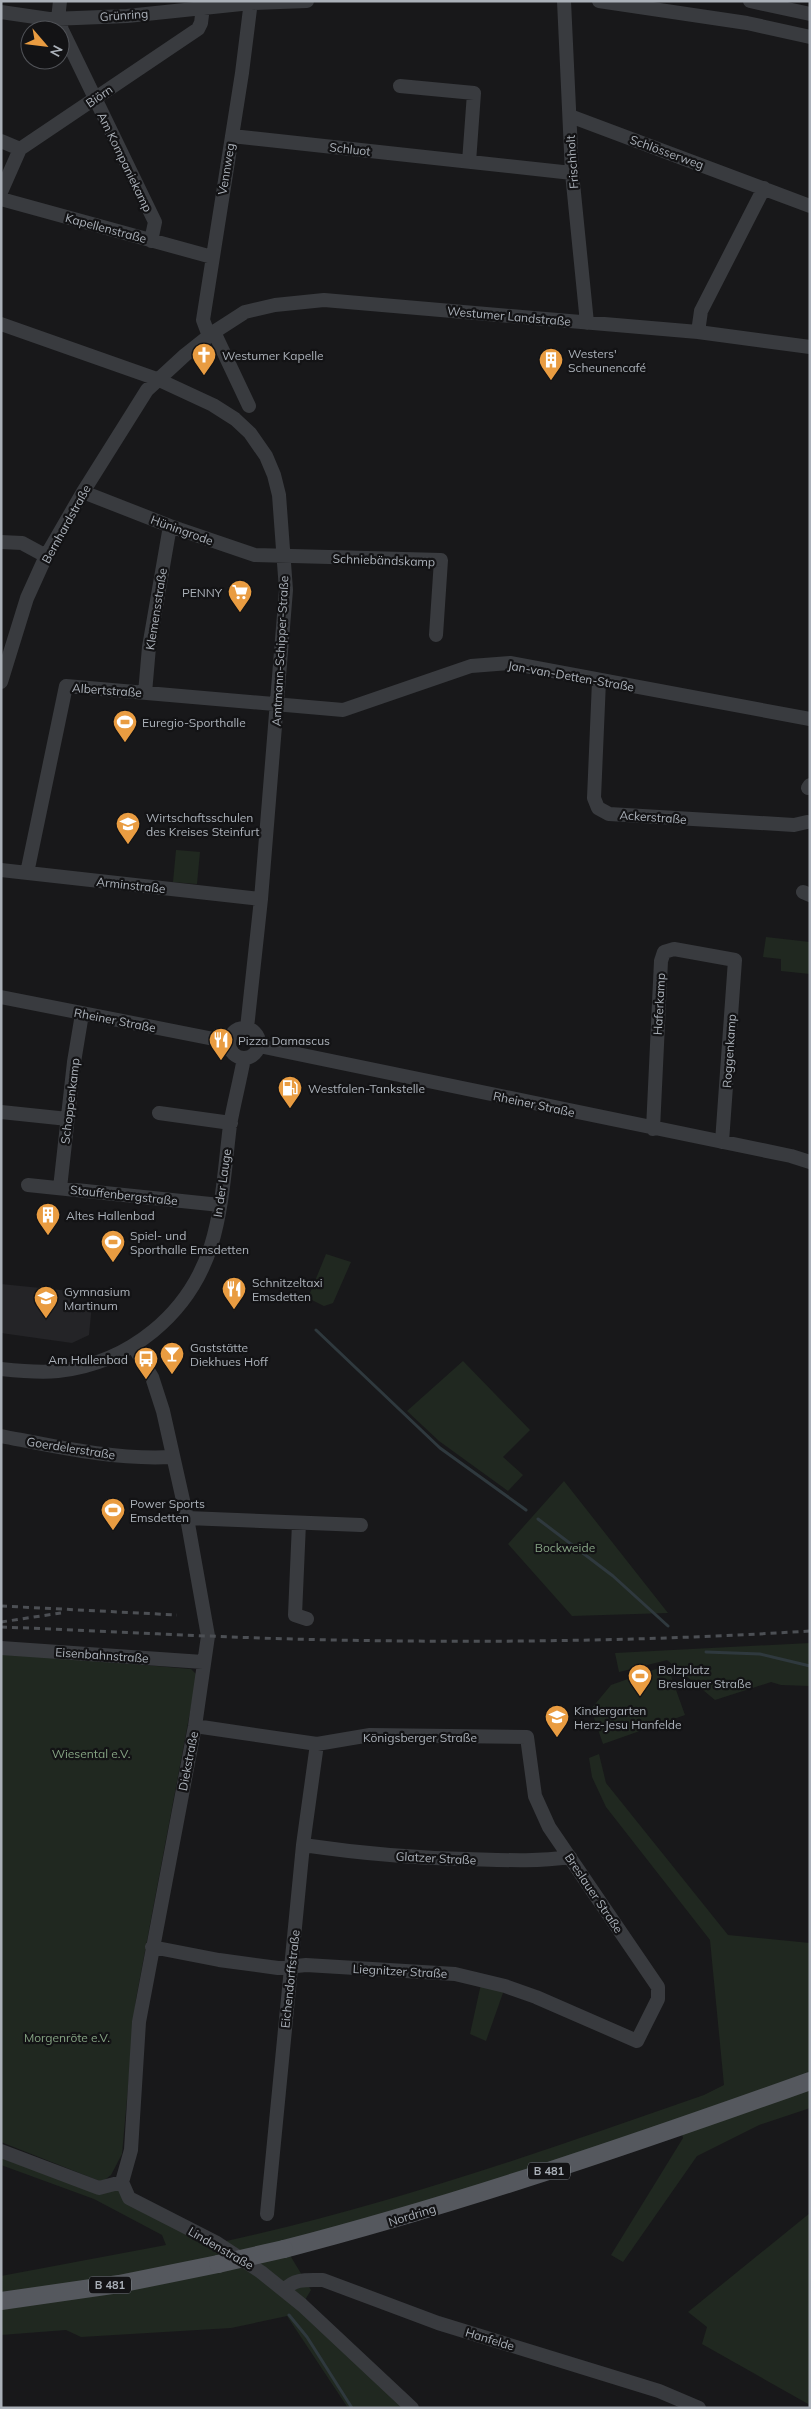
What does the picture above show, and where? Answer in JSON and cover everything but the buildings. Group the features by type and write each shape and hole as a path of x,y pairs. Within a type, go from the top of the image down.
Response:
{"main road":[{"name":"Nordring","path":"1,2300 119,2284 284,2249 384,2223 489,2191 681,2127 810,2081"}],"street":[{"path":"58,19 60,1"},
{"name":"Grünring","path":"1,12 58,19 128,16 251,2 307,1"},
{"name":"Frischholt","path":"564,1 572,173 587,322"},
{"path":"600,1 747,23 810,37"},
{"path":"747,23 749,1 810,14"},
{"name":"Vennweg","path":"212,334 203,320 251,2"},
{"name":"Biörn","path":"20,149 198,29 202,23 203,7"},
{"name":"Am Kompaniekamp","path":"58,19 155,222 151,241"},
{"path":"400,86 474,93 469,162"},
{"name":"Schlösserweg","path":"570,116 810,206"},
{"name":"Schluot","path":"232,136 572,173"},
{"path":"1,141 20,149 1,192"},
{"path":"698,332 701,311 764,188"},
{"name":"Kapellenstraße","path":"1,199 212,257"},
{"name":"Westumer Landstraße","path":"157,379 212,334 245,312 275,305 324,300 698,332 810,347"},
{"name":"Amtmann-Schipper-Straße","path":"1,324 157,379 213,405 235,419 258,443 274,475 279,495 286,590 261,899 247,1028"},
{"path":"212,334 248,406"},
{"name":"Bernhardstraße","path":"1,682 27,598 46,556 83,492 147,390 157,379"},
{"name":"Hüningrode","path":"83,492 170,526 254,555 284,557"},
{"name":"Klemensstraße","path":"145,693 149,648 170,526"},
{"path":"1,542 22,543 46,556"},
{"name":"Schniebändskamp","path":"284,557 441,560 436,635"},
{"name":"Jan-van-Detten-Straße","path":"278,704 343,710 471,666 499,663 532,666 599,681 810,719"},
{"name":"Ackerstraße","path":"599,681 594,798 598,808 609,814 635,816 794,825 807,822"},
{"name":"Albertstraße","path":"27,873 66,686 278,704"},
{"name":"Arminstraße","path":"1,870 261,899"},
{"name":"Haferkamp","path":"653,1129 660,962 664,952 674,950 735,960"},
{"name":"Roggenkamp","path":"722,1142 735,960"},
{"name":"Rheiner Straße","path":"1,997 229,1042"},
{"name":"Schoppenkamp","path":"60,1188 82,1014"},
{"path":"247,1028 257,1035 258,1046 253,1055 244,1058 233,1054 229,1042 235,1031 247,1028"},
{"name":"Rheiner Straße","path":"258,1046 810,1162"},
{"name":"In der Lauge","path":"1,1370 44,1372 75,1368 100,1361 134,1347 172,1314 195,1284 212,1244 220,1205 231,1123 244,1058"},
{"path":"1,1112 68,1119"},
{"path":"159,1113 231,1123"},
{"name":"Stauffenbergstraße","path":"28,1185 220,1205"},
{"name":"Diekstraße","path":"122,2182 131,2150 139,2022 195,1726 208,1636 187,1518 163,1411 145,1364 134,1347"},
{"name":"Goerdelerstraße","path":"1,1436 94,1454 148,1458 172,1457"},
{"path":"187,1518 362,1525"},
{"path":"300,1523 295,1615 307,1619"},
{"name":"Eisenbahnstraße","path":"1,1648 203,1662"},
{"name":"Königsberger Straße","path":"195,1726 317,1744 370,1736 527,1737"},
{"name":"Breslauer Straße","path":"527,1737 535,1796 549,1827 658,1987 658,1999 637,2041"},
{"name":"Eichendorffstraße","path":"267,2214 303,1845 317,1744"},
{"name":"Glatzer Straße","path":"303,1845 367,1854 430,1858 536,1862 570,1857"},
{"name":"Liegnitzer Straße","path":"152,1947 219,1960 292,1967 306,1965 455,1974 505,1986 536,1997 637,2041"},
{"path":"1,2151 99,2188 122,2182"},
{"name":"Lindenstraße","path":"122,2182 130,2198 217,2243 261,2272 284,2290 412,2408"},
{"name":"Hanfelde","path":"284,2290 291,2282 304,2279 323,2280 438,2323 659,2391 699,2408"}],"shaded area":[{"name":"Gymnasium Martinum","path":"1,1284 70,1291 70,1302 92,1304 89,1335 72,1343 1,1333"}],"green space":[{"path":"176,850 200,852 197,884 173,882"},
{"path":"766,937 810,942 810,974 781,971 781,959 763,957"},
{"path":"326,1254 351,1262 333,1303 324,1306 308,1298"},
{"path":"463,1361 530,1430 503,1457 523,1475 508,1491 439,1441 407,1411"},
{"name":"Bockweide","path":"564,1481 668,1613 572,1616 508,1544"},
{"path":"810,1643 810,1686 781,1685 771,1682 715,1700 667,1660 619,1672 615,1653"},
{"name":"Wiesental e.V.","path":"1,1653 191,1669 197,1675 136,1999 122,2154 111,2175 102,2182 1,2142"},
{"name":"Bolzplatz Breslauer Straße","path":"667,1665 685,1715 603,1744 591,1709 611,1685"},
{"path":"599,1754 606,1783 728,1935 810,1943 810,2108 759,2125 697,2156 623,2262 611,2255 683,2138 678,2121 416,2207 282,2242 311,2290 302,2305 412,2408 348,2408 287,2316 231,2328 81,2337 66,2330 1,2335 1,2276 166,2245 162,2235 94,2199 1,2165 1,2151 125,2191 217,2243 341,2213 463,2177 704,2095 724,2085 710,1940 606,1807 592,1777 589,1758"},
{"path":"481,1984 504,1990 486,2041 470,2034"},
{"path":"810,2213 810,2405 702,2344 707,2327 688,2312"}],"waterway":[{"path":"316,1330 440,1448 526,1510"},
{"path":"538,1519 613,1576 668,1626"},
{"path":"706,1652 760,1654 810,1666"},
{"path":"289,2315 307,2337 352,2408"}],"railway":[{"path":"1,1606 177,1615"},
{"path":"1,1622 61,1613"},
{"path":"1,1627 292,1639 394,1641 631,1639 810,1631"}],"place":[{"name":"Westumer Kapelle","path":"204,376"},
{"name":"Westers' Scheunencafé","path":"551,381"},
{"name":"PENNY","path":"240,613"},
{"name":"Euregio-Sporthalle","path":"125,743"},
{"name":"Wirtschaftsschulen des Kreises Steinfurt","path":"128,845"},
{"name":"Pizza Damascus","path":"221,1061"},
{"name":"Westfalen-Tankstelle","path":"290,1109"},
{"name":"Altes Hallenbad","path":"48,1236"},
{"name":"Spiel- und Sporthalle Emsdetten","path":"113,1263"},
{"name":"Schnitzeltaxi Emsdetten","path":"234,1310"},
{"name":"Gymnasium Martinum","path":"46,1319"},
{"name":"Gaststätte Diekhues Hoff","path":"172,1375"},
{"name":"Am Hallenbad","path":"146,1380"},
{"name":"Power Sports Emsdetten","path":"113,1531"},
{"name":"Bolzplatz Breslauer Straße","path":"640,1697"},
{"name":"Kindergarten Herz-Jesu Hanfelde","path":"557,1738"}],"park label":[{"name":"Morgenröte e.V.","path":"67,2037"}]}
